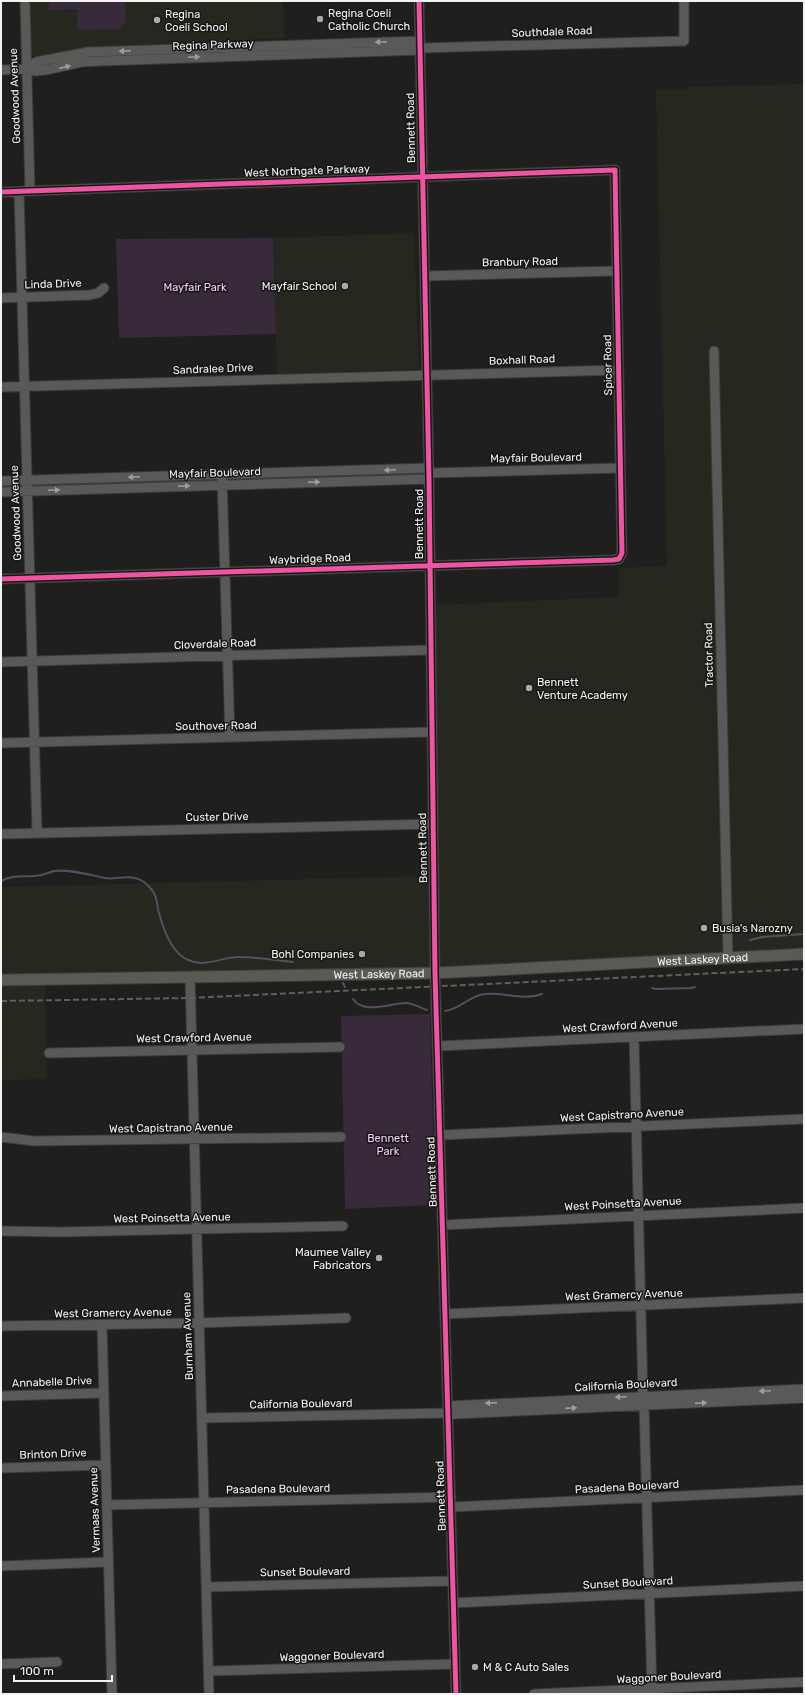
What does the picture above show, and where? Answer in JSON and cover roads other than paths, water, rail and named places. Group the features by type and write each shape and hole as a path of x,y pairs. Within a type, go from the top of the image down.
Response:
{"main road":[{"name":"West Laskey Road","path":"1,980 435,973 804,954"}],"street":[{"name":"Goodwood Avenue","path":"25,1 30,191"},
{"name":"Bennett Road","path":"419,1 429,474 435,973 441,1135 456,1694"},
{"name":"Southdale Road","path":"420,46 684,41 684,1"},
{"name":"Regina Parkway","path":"1,70 27,69 36,62 78,54 143,55 420,46"},
{"name":"West Northgate Parkway","path":"1,192 614,170"},
{"name":"Spicer Road","path":"614,170 622,553 619,559"},
{"name":"Goodwood Avenue","path":"19,192 37,833"},
{"name":"Branbury Road","path":"424,276 616,271"},
{"name":"Linda Drive","path":"1,298 90,295 98,293 104,288"},
{"name":"Tractor Road","path":"714,351 728,958"},
{"name":"Boxhall Road","path":"427,375 618,370"},
{"name":"Sandralee Drive","path":"1,387 427,375"},
{"name":"Mayfair Boulevard","path":"1,492 222,485 429,474 620,468"},
{"name":"Mayfair Boulevard","path":"1,481 221,474 429,474"},
{"path":"221,474 230,737"},
{"name":"Waybridge Road","path":"1,579 619,559"},
{"name":"Cloverdale Road","path":"1,662 430,650"},
{"name":"Southover Road","path":"1,743 432,732"},
{"name":"Custer Drive","path":"1,834 433,824"},
{"name":"Burnham Avenue","path":"190,977 209,1694"},
{"name":"West Crawford Avenue","path":"438,1046 804,1029"},
{"path":"634,1037 652,1690"},
{"name":"West Crawford Avenue","path":"49,1053 340,1047"},
{"name":"West Capistrano Avenue","path":"441,1135 804,1119"},
{"name":"West Capistrano Avenue","path":"1,1137 34,1141 342,1137"},
{"name":"West Poinsetta Avenue","path":"443,1225 804,1208"},
{"name":"West Poinsetta Avenue","path":"1,1231 343,1226"},
{"name":"West Gramercy Avenue","path":"445,1314 804,1298"},
{"name":"West Gramercy Avenue","path":"1,1326 199,1323 346,1318"},
{"name":"Vermaas Avenue","path":"102,1325 112,1694"},
{"name":"California Boulevard","path":"741,1397 804,1389"},
{"name":"Annabelle Drive","path":"1,1396 104,1393"},
{"name":"California Boulevard","path":"202,1418 448,1412 643,1400 741,1397 804,1398"},
{"name":"Brinton Drive","path":"1,1468 106,1465"},
{"name":"Pasadena Boulevard","path":"451,1508 804,1490"},
{"name":"Pasadena Boulevard","path":"107,1505 451,1497"},
{"path":"1,1566 108,1562"},
{"name":"Sunset Boulevard","path":"206,1587 453,1581"},
{"name":"Sunset Boulevard","path":"453,1603 804,1586"},
{"path":"1,1664 57,1662"},
{"name":"Waggoner Boulevard","path":"209,1671 455,1664"},
{"name":"Waggoner Boulevard","path":"534,1694 652,1690 804,1682"}],"waterway":[{"path":"1,881 13,877 39,876 54,871 73,872 109,878 135,878 145,882 154,893 158,910 169,940 182,957 201,963 213,962 232,957 259,958 293,962"},
{"path":"750,940 762,937 804,934"},
{"path":"343,983 345,987"},
{"path":"652,988 695,987"},
{"path":"445,1011 456,1008 470,999 485,994 521,997 542,994"},
{"path":"353,999 358,1004 364,1006 378,1007 406,1003 427,1010"}],"railway":[{"path":"1,1001 190,998 804,969"}],"place":[{"name":"Regina Coeli Catholic Church","path":"320,19"},
{"name":"Regina Coeli School","path":"157,20"},
{"name":"Mayfair School","path":"345,286"},
{"name":"Bennett Venture Academy","path":"529,688"},
{"name":"Busia's Narozny","path":"704,928"},
{"name":"Bohl Companies","path":"362,954"},
{"name":"Maumee Valley Fabricators","path":"379,1258"},
{"name":"M & C Auto Sales","path":"475,1667"}],"park label":[{"name":"Mayfair Park","path":"195,287"},
{"name":"Bennett Park","path":"388,1144"}]}
